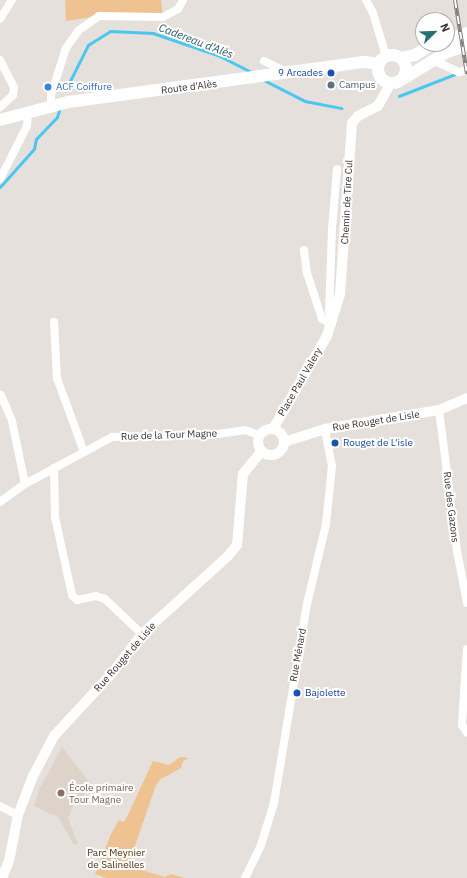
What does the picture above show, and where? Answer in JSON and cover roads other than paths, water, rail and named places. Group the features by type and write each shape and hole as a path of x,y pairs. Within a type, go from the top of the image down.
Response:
{"main road":[{"path":"455,37 467,33"},
{"path":"420,52 415,55 401,58 393,55 382,60 380,76 390,84 403,79 447,52 467,45"},
{"path":"401,58 406,66 403,79"},
{"name":"Route d'Alès","path":"0,120 51,106 77,101 382,60"}],"street":[{"path":"0,19 12,0"},
{"path":"51,106 51,95 66,48 79,30 99,16 163,17 178,9 183,0"},
{"path":"366,0 373,13 382,60"},
{"path":"0,60 14,88 13,95 0,107"},
{"path":"433,60 459,72 467,70"},
{"path":"264,61 285,73"},
{"name":"Chemin de Tire Cul","path":"327,336 332,324 341,287 351,128 358,116 378,106 390,84"},
{"path":"0,179 27,126 28,112"},
{"path":"332,324 329,312 337,169"},
{"path":"304,250 307,273 322,319 332,324"},
{"path":"54,322 57,378 84,452"},
{"name":"Place Paul Valery","path":"273,429 327,336"},
{"path":"1,395 12,421 25,484"},
{"name":"Rue Rouget de Lisle","path":"284,442 325,429 439,410 467,398"},
{"name":"Rue des Gazons","path":"439,410 457,551 467,603"},
{"path":"273,429 281,434 284,442 282,450 276,454 268,455 261,452 257,442 259,435 265,430 273,429"},
{"name":"Rue Ménard","path":"245,878 260,845 274,803 307,604 326,524 332,466 325,429"},
{"name":"Rue de la Tour Magne","path":"0,502 25,484 112,437 218,434 245,430 259,435"},
{"name":"Rue Rouget de Lisle","path":"2,878 9,861 18,815 32,778 54,736 113,672 142,634 228,556 237,545 243,474 261,452"},
{"path":"54,468 55,517 72,595 77,600 96,596 105,598 142,634"},
{"path":"467,649 462,725 467,733"},
{"path":"0,806 18,815"}],"waterway":[{"name":"Cadereau d'Alès","path":"66,89 88,45 110,31 153,33 220,56 253,73"},
{"name":"Cadereau d'Alès","path":"399,96 458,73"},
{"name":"Cadereau d'Alès","path":"264,80 305,101 341,108"},
{"name":"Cadereau d'Alès","path":"0,187 34,149 36,139 57,117 60,108"}],"railway":[{"path":"455,0 467,74"}],"place":[{"name":"9 Arcades","path":"331,73"},
{"name":"Campus","path":"331,85"},
{"name":"ACF Coiffure","path":"48,87"},
{"name":"Rouget de L'isle","path":"335,443"},
{"name":"Bajolette","path":"297,693"},
{"name":"École primaire Tour Magne","path":"61,793"}],"park label":[{"name":"Parc Meynier de Salinelles","path":"116,858"}]}
